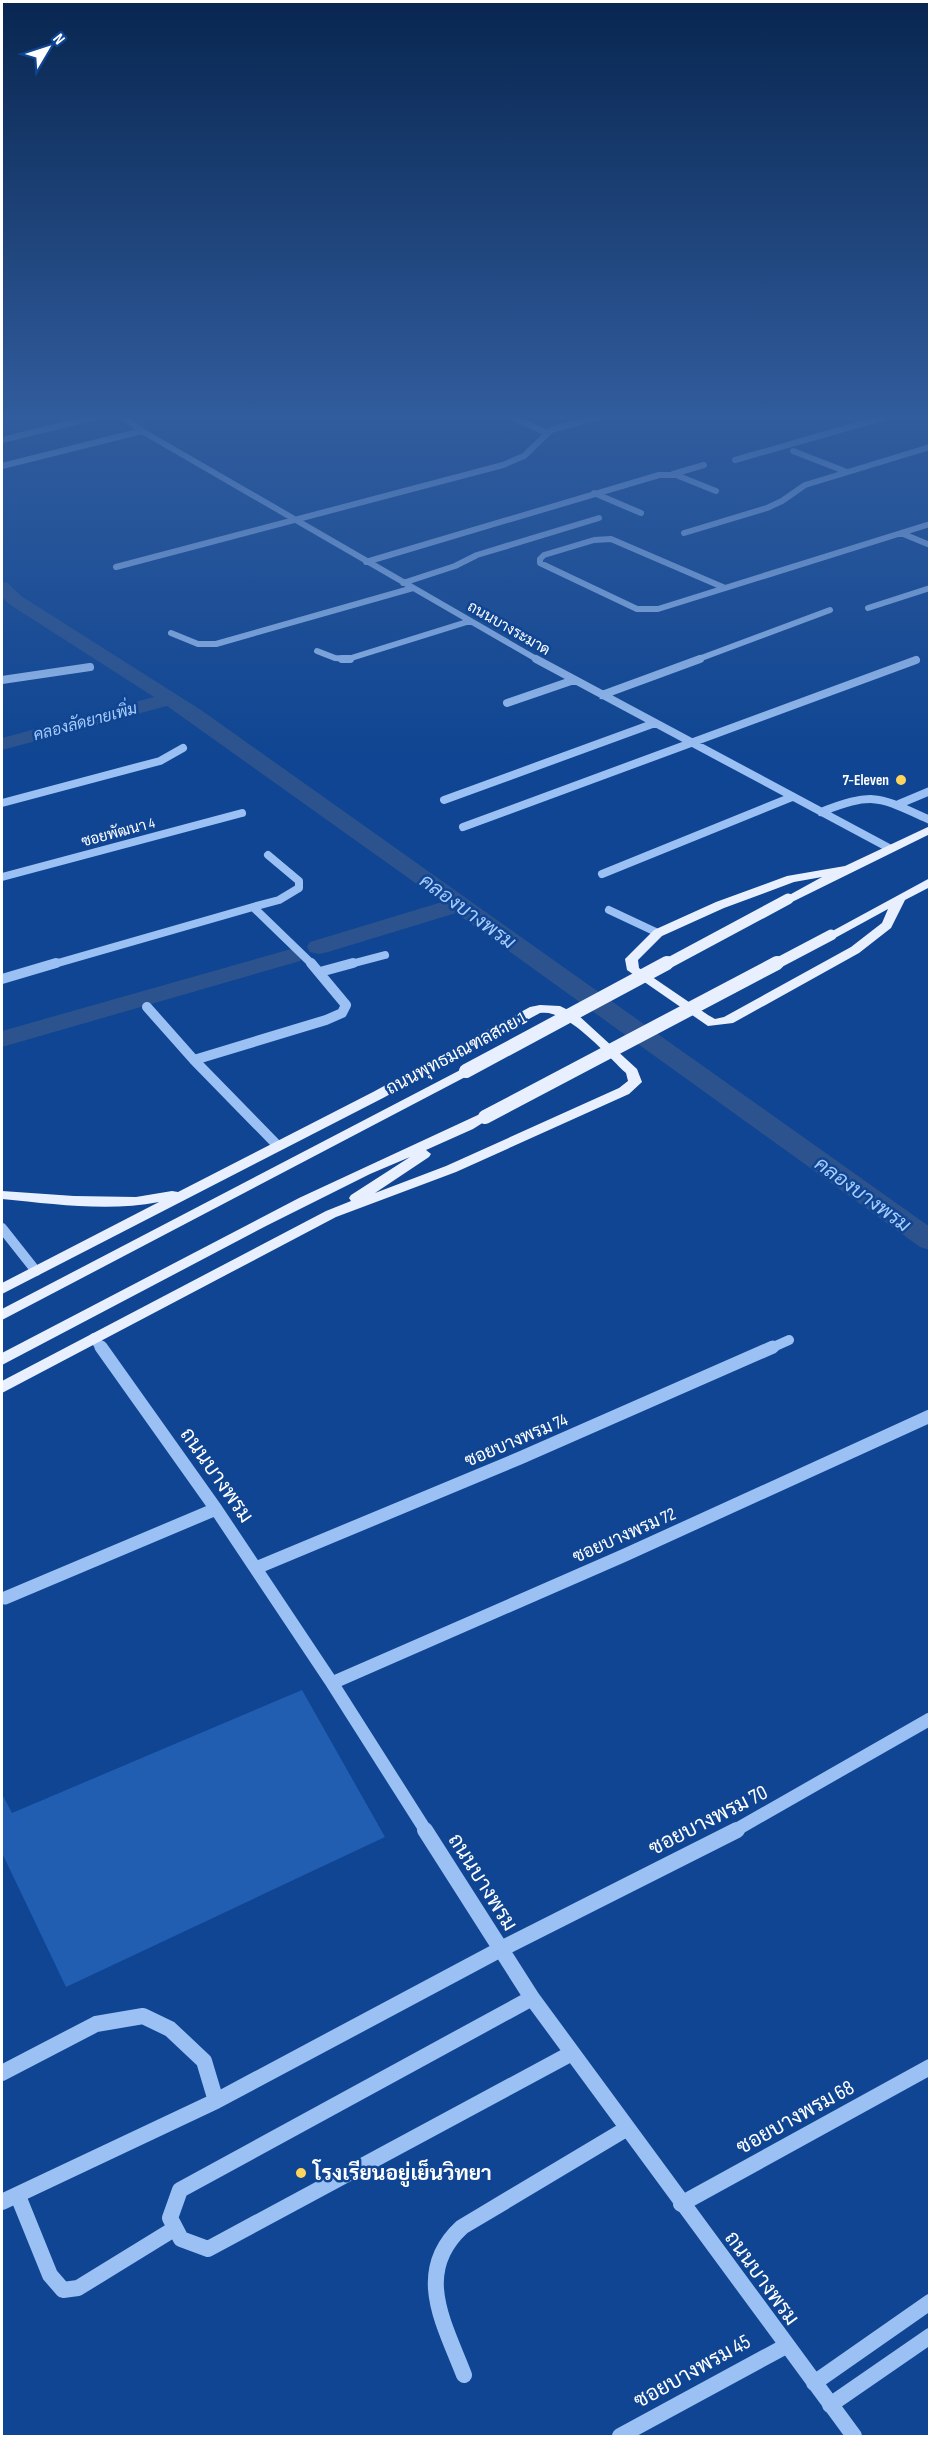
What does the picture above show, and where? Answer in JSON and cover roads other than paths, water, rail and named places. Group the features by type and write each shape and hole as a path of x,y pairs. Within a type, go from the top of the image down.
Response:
{"main road":[{"name":"ถนนพุทธมณฑลสาย 1","path":"2,1315 788,899 930,829"},
{"path":"845,870 791,879 763,888 658,933 631,959 633,969 713,1023 728,1020 855,950 876,936 887,924 899,900"},
{"path":"2,1388 331,1214 485,1117 930,882"},
{"path":"2,1289 546,1006 564,1012 573,1018 632,1072 635,1082 624,1091 451,1169 331,1214"},
{"path":"242,1164 350,1131"},
{"path":"2,1360 207,1250 364,1171 457,1133"},
{"path":"2,1195 74,1201 136,1202 189,1192"}],"street":[{"path":"116,567 253,531"},
{"name":"ถนนบางระมาด","path":"312,531 574,680 889,848"},
{"path":"366,562 469,531"},
{"path":"404,583 455,566 477,555 557,531"},
{"path":"684,533 691,531"},
{"path":"725,588 611,539 594,540 544,555 540,559 540,563 637,609 658,609 725,588 905,531"},
{"path":"901,532 930,545"},
{"path":"171,633 198,644 216,644 413,588"},
{"path":"868,608 930,588"},
{"path":"602,695 830,610"},
{"path":"317,651 334,658 348,658 470,621"},
{"path":"463,827 916,660"},
{"path":"2,680 90,667"},
{"path":"507,703 574,680"},
{"path":"444,800 655,723"},
{"path":"2,803 160,761 183,748"},
{"path":"899,804 930,790"},
{"path":"821,812 861,797 877,796 930,820"},
{"path":"602,874 792,797"},
{"name":"ซอยพัฒนา 4","path":"2,877 242,813"},
{"path":"2,979 279,900 299,888 299,881 268,855"},
{"path":"194,1060 326,1020 342,1013 346,1005 320,972 253,907"},
{"path":"609,910 658,933"},
{"path":"320,972 385,955"},
{"path":"147,1007 194,1060 278,1146"},
{"path":"2,1228 36,1271"},
{"name":"ถนนบางพรม","path":"94,1338 216,1509 332,1683 532,1998 681,2204 854,2436"},
{"name":"ซอยบางพรม 74","path":"255,1568 520,1458 789,1340"},
{"name":"ซอยบางพรม 72","path":"332,1683 625,1555 930,1416"},
{"path":"4,1598 216,1509"},
{"name":"ซอยบางพรม 70","path":"2,2202 216,2101 501,1949 764,1816 930,1719"},
{"path":"532,1998 180,2190 170,2218 174,2229 181,2239 208,2249 572,2053"},
{"path":"2,2073 96,2024 143,2016 170,2029 204,2061 216,2101"},
{"name":"ซอยบางพรม 68","path":"681,2204 930,2067"},
{"path":"464,2375 435,2294 436,2271 444,2245 470,2222 626,2129"},
{"path":"18,2196 50,2275 63,2290 78,2288 174,2229"},
{"path":"814,2383 930,2302"},
{"path":"830,2405 930,2336"},
{"name":"ซอยบางพรม 45","path":"620,2436 786,2346"}],"waterway":[{"name":"คลองบางพรม","path":"2,587 15,600 194,714 460,904"},
{"name":"คลองลัดยายเพิ่ม","path":"2,744 169,699"},
{"path":"319,947 460,904"},
{"name":"คลองบางพรม","path":"460,904 930,1241"},
{"path":"2,1039 291,956"}],"place":[{"name":"7-Eleven","path":"901,780"},
{"name":"โรงเรียนอยู่เย็นวิทยา","path":"301,2173"}]}
